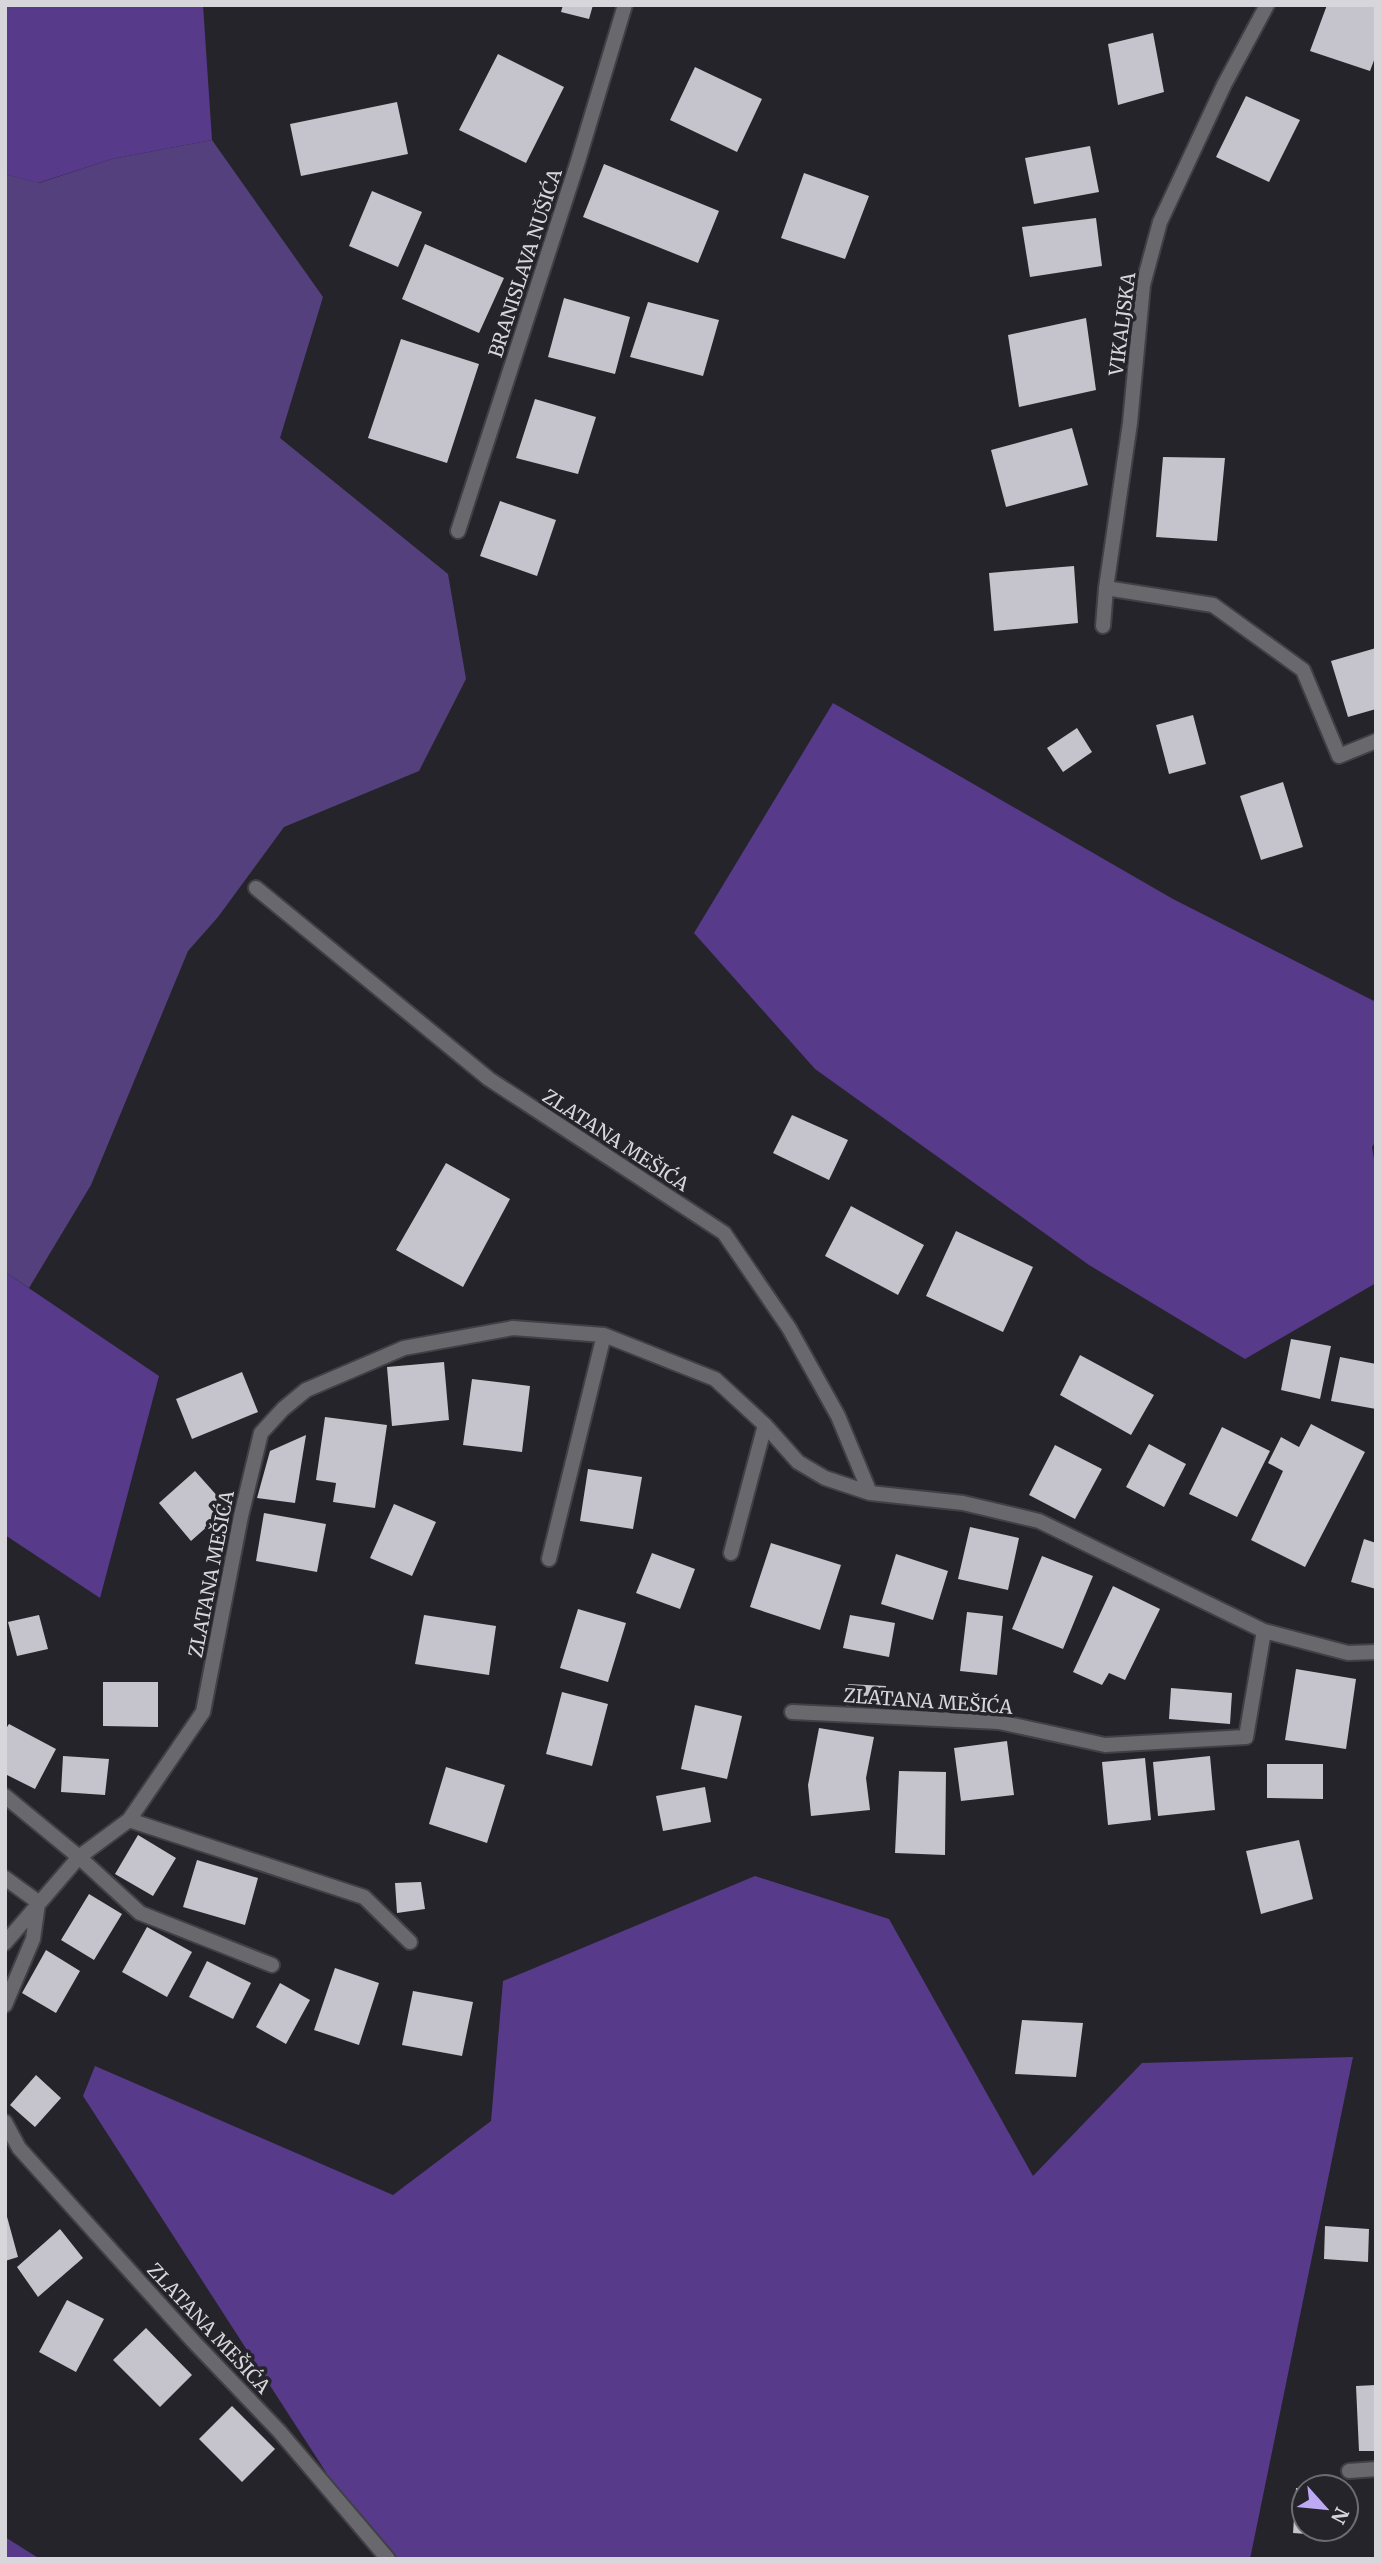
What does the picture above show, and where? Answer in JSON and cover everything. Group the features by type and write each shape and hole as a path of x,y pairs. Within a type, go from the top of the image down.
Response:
{"street":[{"name":"BRANISLAVA NUŠIĆA","path":"458,531 578,161 625,5"},
{"name":"VIKALJSKA","path":"1104,626 1106,588 1130,423 1143,285 1160,222 1224,85 1267,5"},
{"path":"1106,588 1213,605 1303,670 1339,756 1376,741"},
{"name":"ZLATANA MEŠIĆA","path":"256,888 489,1079 724,1233 789,1328 838,1416 870,1493"},
{"name":"ZLATANA MEŠIĆA","path":"5,1943 79,1857 129,1819 203,1712 241,1516 261,1433 283,1409 306,1390 404,1348 513,1328 604,1335 715,1379 765,1425 798,1462 825,1479 870,1493 963,1503 1039,1521 1264,1631 1348,1653 1376,1652"},
{"path":"549,1559 604,1335"},
{"path":"731,1553 765,1425"},
{"name":"ZLATANA MEŠIĆA","path":"792,1712 999,1722 1105,1745 1246,1737 1264,1631"},
{"path":"5,1796 79,1857 140,1913 272,1965"},
{"path":"129,1819 364,1897 410,1942"},
{"path":"5,1878 38,1902 33,1939 5,2005"},
{"name":"ZLATANA MEŠIĆA","path":"5,2122 19,2148 279,2431 388,2559"},
{"path":"1349,2471 1376,2469"}],"shaded area":[{"path":"5,5 203,5 212,140 112,159 38,183 5,174"},
{"path":"212,140 323,297 280,438 448,574 466,679 419,771 284,827 218,917 188,951 91,1185 29,1288 5,1272 5,174 39,183 112,159"},
{"path":"833,703 1173,899 1376,1002 1376,1141 1372,1147 1376,1171 1376,1283 1245,1359 1089,1265 815,1069 694,933"},
{"path":"5,1272 159,1376 100,1598 5,1535"},
{"path":"755,1876 889,1919 1033,2176 1142,2063 1353,2057 1250,2559 382,2559 83,2096 95,2066 393,2195 491,2121 503,1981"},
{"path":"5,2537 40,2559 5,2559"}],"building":[{"path":"563,5 593,5 589,19 561,12"},
{"path":"1327,5 1376,5 1376,55 1370,71 1310,51"},
{"path":"1153,33 1164,92 1118,105 1108,44"},
{"path":"498,54 564,87 526,163 459,130"},
{"path":"695,67 762,99 737,152 670,120"},
{"path":"1246,96 1300,120 1269,182 1216,157"},
{"path":"397,102 408,154 301,176 290,124"},
{"path":"1090,146 1099,192 1034,204 1025,158"},
{"path":"604,164 719,211 698,263 583,217"},
{"path":"804,173 869,196 845,259 781,238"},
{"path":"372,191 422,212 398,267 349,246"},
{"path":"1096,218 1102,266 1030,277 1022,227"},
{"path":"425,244 504,278 479,333 402,299"},
{"path":"564,298 630,317 615,374 548,357"},
{"path":"648,302 719,320 703,376 630,357"},
{"path":"1086,318 1096,390 1019,407 1008,335"},
{"path":"401,339 479,364 447,463 368,438"},
{"path":"535,399 596,417 578,474 516,458"},
{"path":"1072,428 1088,485 1006,507 991,450"},
{"path":"1163,457 1225,458 1217,541 1156,537"},
{"path":"500,501 556,520 537,576 480,556"},
{"path":"1074,566 1078,623 994,631 989,573"},
{"path":"1376,648 1376,709 1348,717 1331,661"},
{"path":"1193,715 1206,764 1169,774 1156,725"},
{"path":"1077,728 1092,752 1063,772 1047,748"},
{"path":"1283,782 1303,847 1261,860 1240,796"},
{"path":"792,1115 848,1140 829,1180 773,1153"},
{"path":"446,1163 510,1199 463,1287 396,1250"},
{"path":"851,1206 924,1245 898,1295 825,1256"},
{"path":"956,1231 1033,1267 1003,1332 926,1296"},
{"path":"1291,1339 1331,1346 1320,1399 1281,1390"},
{"path":"1080,1355 1154,1395 1131,1435 1060,1395"},
{"path":"1340,1357 1376,1364 1376,1409 1331,1401"},
{"path":"444,1362 449,1420 392,1426 387,1367"},
{"path":"242,1372 258,1412 192,1439 176,1399"},
{"path":"472,1379 530,1386 522,1452 463,1445"},
{"path":"325,1417 387,1425 375,1508 333,1502 336,1483 316,1480"},
{"path":"1311,1424 1365,1452 1305,1567 1251,1540 1283,1471 1268,1463 1281,1437 1299,1447"},
{"path":"1222,1427 1270,1451 1237,1517 1189,1494"},
{"path":"306,1435 295,1503 257,1498 270,1451"},
{"path":"1149,1444 1186,1464 1164,1507 1126,1487"},
{"path":"1055,1445 1102,1469 1075,1519 1029,1495"},
{"path":"588,1469 642,1477 633,1529 580,1521"},
{"path":"195,1471 228,1508 191,1541 159,1503"},
{"path":"394,1504 436,1522 412,1576 370,1558"},
{"path":"264,1513 326,1524 317,1572 256,1561"},
{"path":"970,1527 1019,1538 1008,1590 958,1579"},
{"path":"1364,1539 1376,1543 1376,1589 1351,1582"},
{"path":"771,1543 841,1565 820,1630 750,1607"},
{"path":"652,1553 695,1569 680,1609 636,1593"},
{"path":"896,1554 948,1571 933,1620 881,1604"},
{"path":"1042,1556 1093,1576 1063,1649 1012,1629"},
{"path":"1113,1586 1160,1609 1125,1680 1109,1673 1102,1685 1073,1672"},
{"path":"578,1609 626,1623 608,1682 560,1668"},
{"path":"967,1612 1003,1616 997,1675 960,1671"},
{"path":"39,1615 48,1649 17,1656 8,1622"},
{"path":"424,1615 496,1626 489,1675 415,1664"},
{"path":"850,1615 895,1623 889,1657 843,1648"},
{"path":"1296,1669 1356,1679 1346,1749 1285,1740"},
{"path":"103,1682 158,1682 158,1727 103,1726"},
{"path":"848,1684 886,1686 885,1711 846,1709"},
{"path":"1171,1688 1232,1693 1230,1724 1169,1719"},
{"path":"562,1692 608,1704 592,1766 546,1754"},
{"path":"695,1705 742,1716 727,1779 681,1769"},
{"path":"9,1724 56,1749 35,1789 5,1774 5,1730"},
{"path":"819,1728 874,1737 866,1778 870,1810 811,1816 808,1785"},
{"path":"1007,1741 1014,1795 961,1801 954,1748"},
{"path":"63,1756 109,1759 105,1795 61,1792"},
{"path":"1210,1756 1215,1810 1158,1816 1153,1762"},
{"path":"1145,1758 1151,1820 1108,1825 1102,1762"},
{"path":"1267,1764 1323,1764 1323,1799 1267,1798"},
{"path":"446,1767 505,1785 487,1843 429,1824"},
{"path":"899,1771 946,1772 945,1855 895,1853"},
{"path":"705,1787 711,1822 663,1831 656,1796"},
{"path":"138,1835 176,1858 153,1896 115,1874"},
{"path":"1299,1840 1313,1899 1261,1914 1246,1851"},
{"path":"197,1860 258,1878 245,1925 183,1907"},
{"path":"421,1882 425,1909 397,1913 395,1883"},
{"path":"89,1894 122,1914 94,1960 61,1940"},
{"path":"147,1927 192,1952 167,1997 122,1972"},
{"path":"46,1950 80,1971 56,2013 22,1993"},
{"path":"207,1961 251,1983 233,2019 189,1997"},
{"path":"335,1968 379,1983 359,2045 314,2030"},
{"path":"280,1983 310,2000 286,2044 256,2027"},
{"path":"413,1991 473,2002 462,2056 402,2045"},
{"path":"1022,2020 1083,2023 1076,2077 1015,2074"},
{"path":"36,2075 61,2098 35,2127 10,2105"},
{"path":"5,2214 18,2257 5,2261"},
{"path":"1325,2226 1369,2229 1368,2262 1324,2259"},
{"path":"60,2229 83,2258 38,2297 17,2267"},
{"path":"67,2300 104,2319 76,2372 39,2352"},
{"path":"146,2328 192,2375 160,2407 113,2360"},
{"path":"1376,2385 1376,2451 1359,2451 1356,2386"},
{"path":"232,2406 275,2449 242,2482 199,2439"}]}
